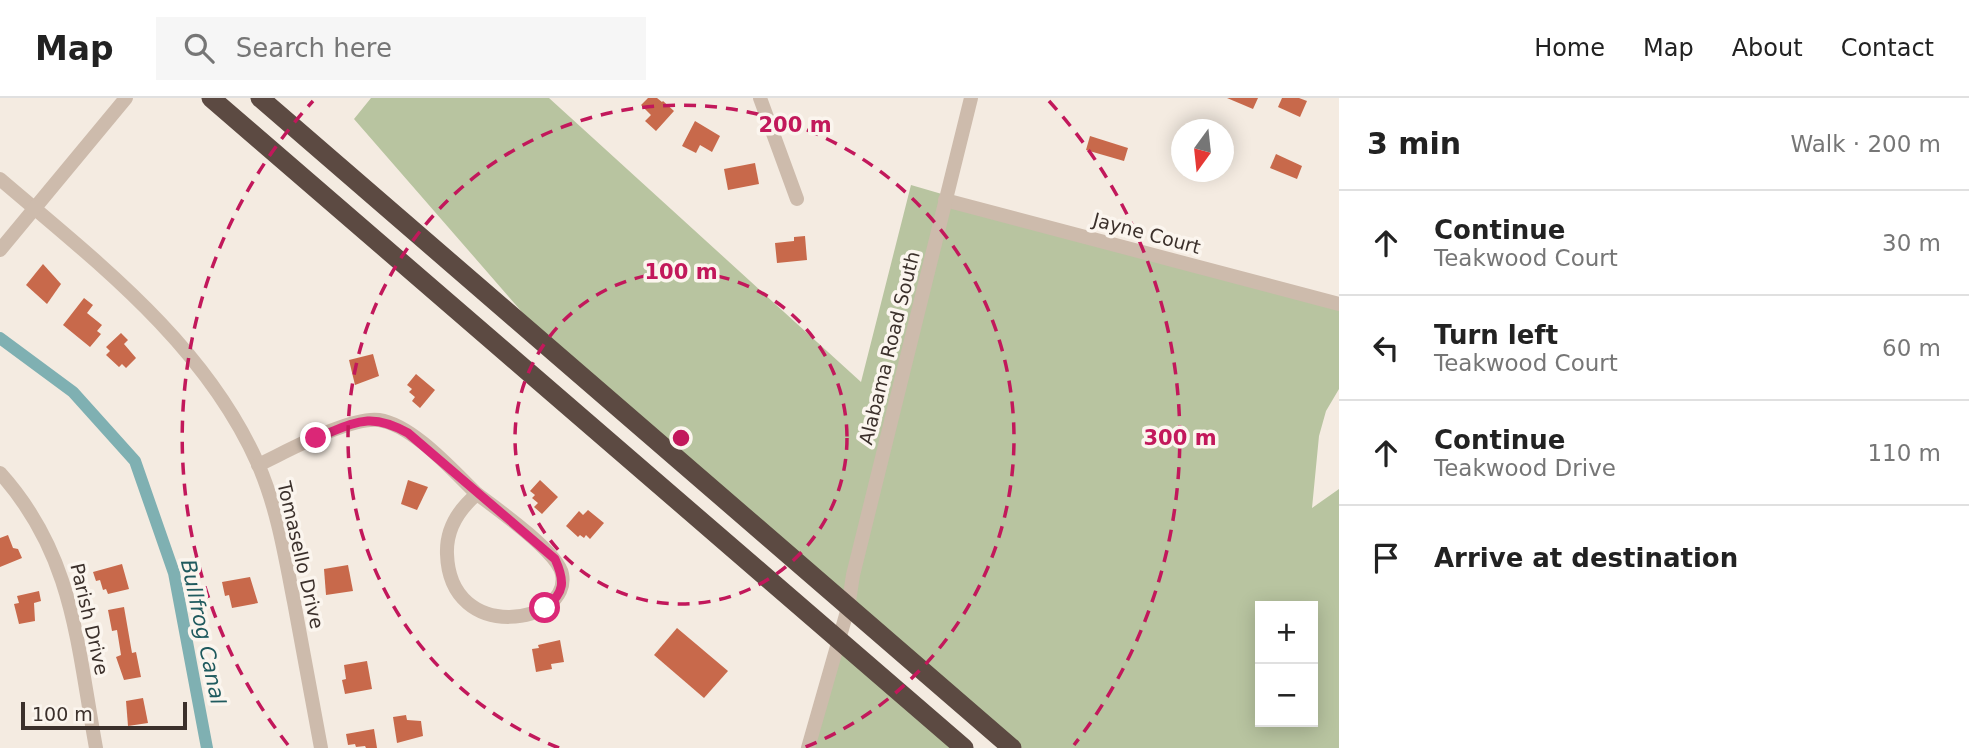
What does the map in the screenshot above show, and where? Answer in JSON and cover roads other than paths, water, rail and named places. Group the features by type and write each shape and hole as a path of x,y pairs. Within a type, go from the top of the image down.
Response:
{"highway":[{"path":"211,98 964,748"},
{"path":"260,98 1013,748"}],"street":[{"path":"0,250 126,98"},
{"path":"760,98 797,199"},
{"name":"Alabama Road South","path":"808,748 848,608 853,575 971,98"},
{"name":"Tomasello Drive","path":"0,179 150,311 193,359 229,411 258,465 279,532 321,748"},
{"name":"Jayne Court","path":"945,200 1339,304"},
{"path":"258,465 356,422 381,420 408,433 555,559 562,575 561,590 555,601 545,608 509,616 483,614 471,607 457,591 449,571 447,543 457,514 477,494"},
{"name":"Parish Drive","path":"0,473 38,522 64,580 96,748"}],"waterway":[{"name":"Bullfrog Canal","path":"0,338 73,392 135,461 174,573 207,748"}]}
